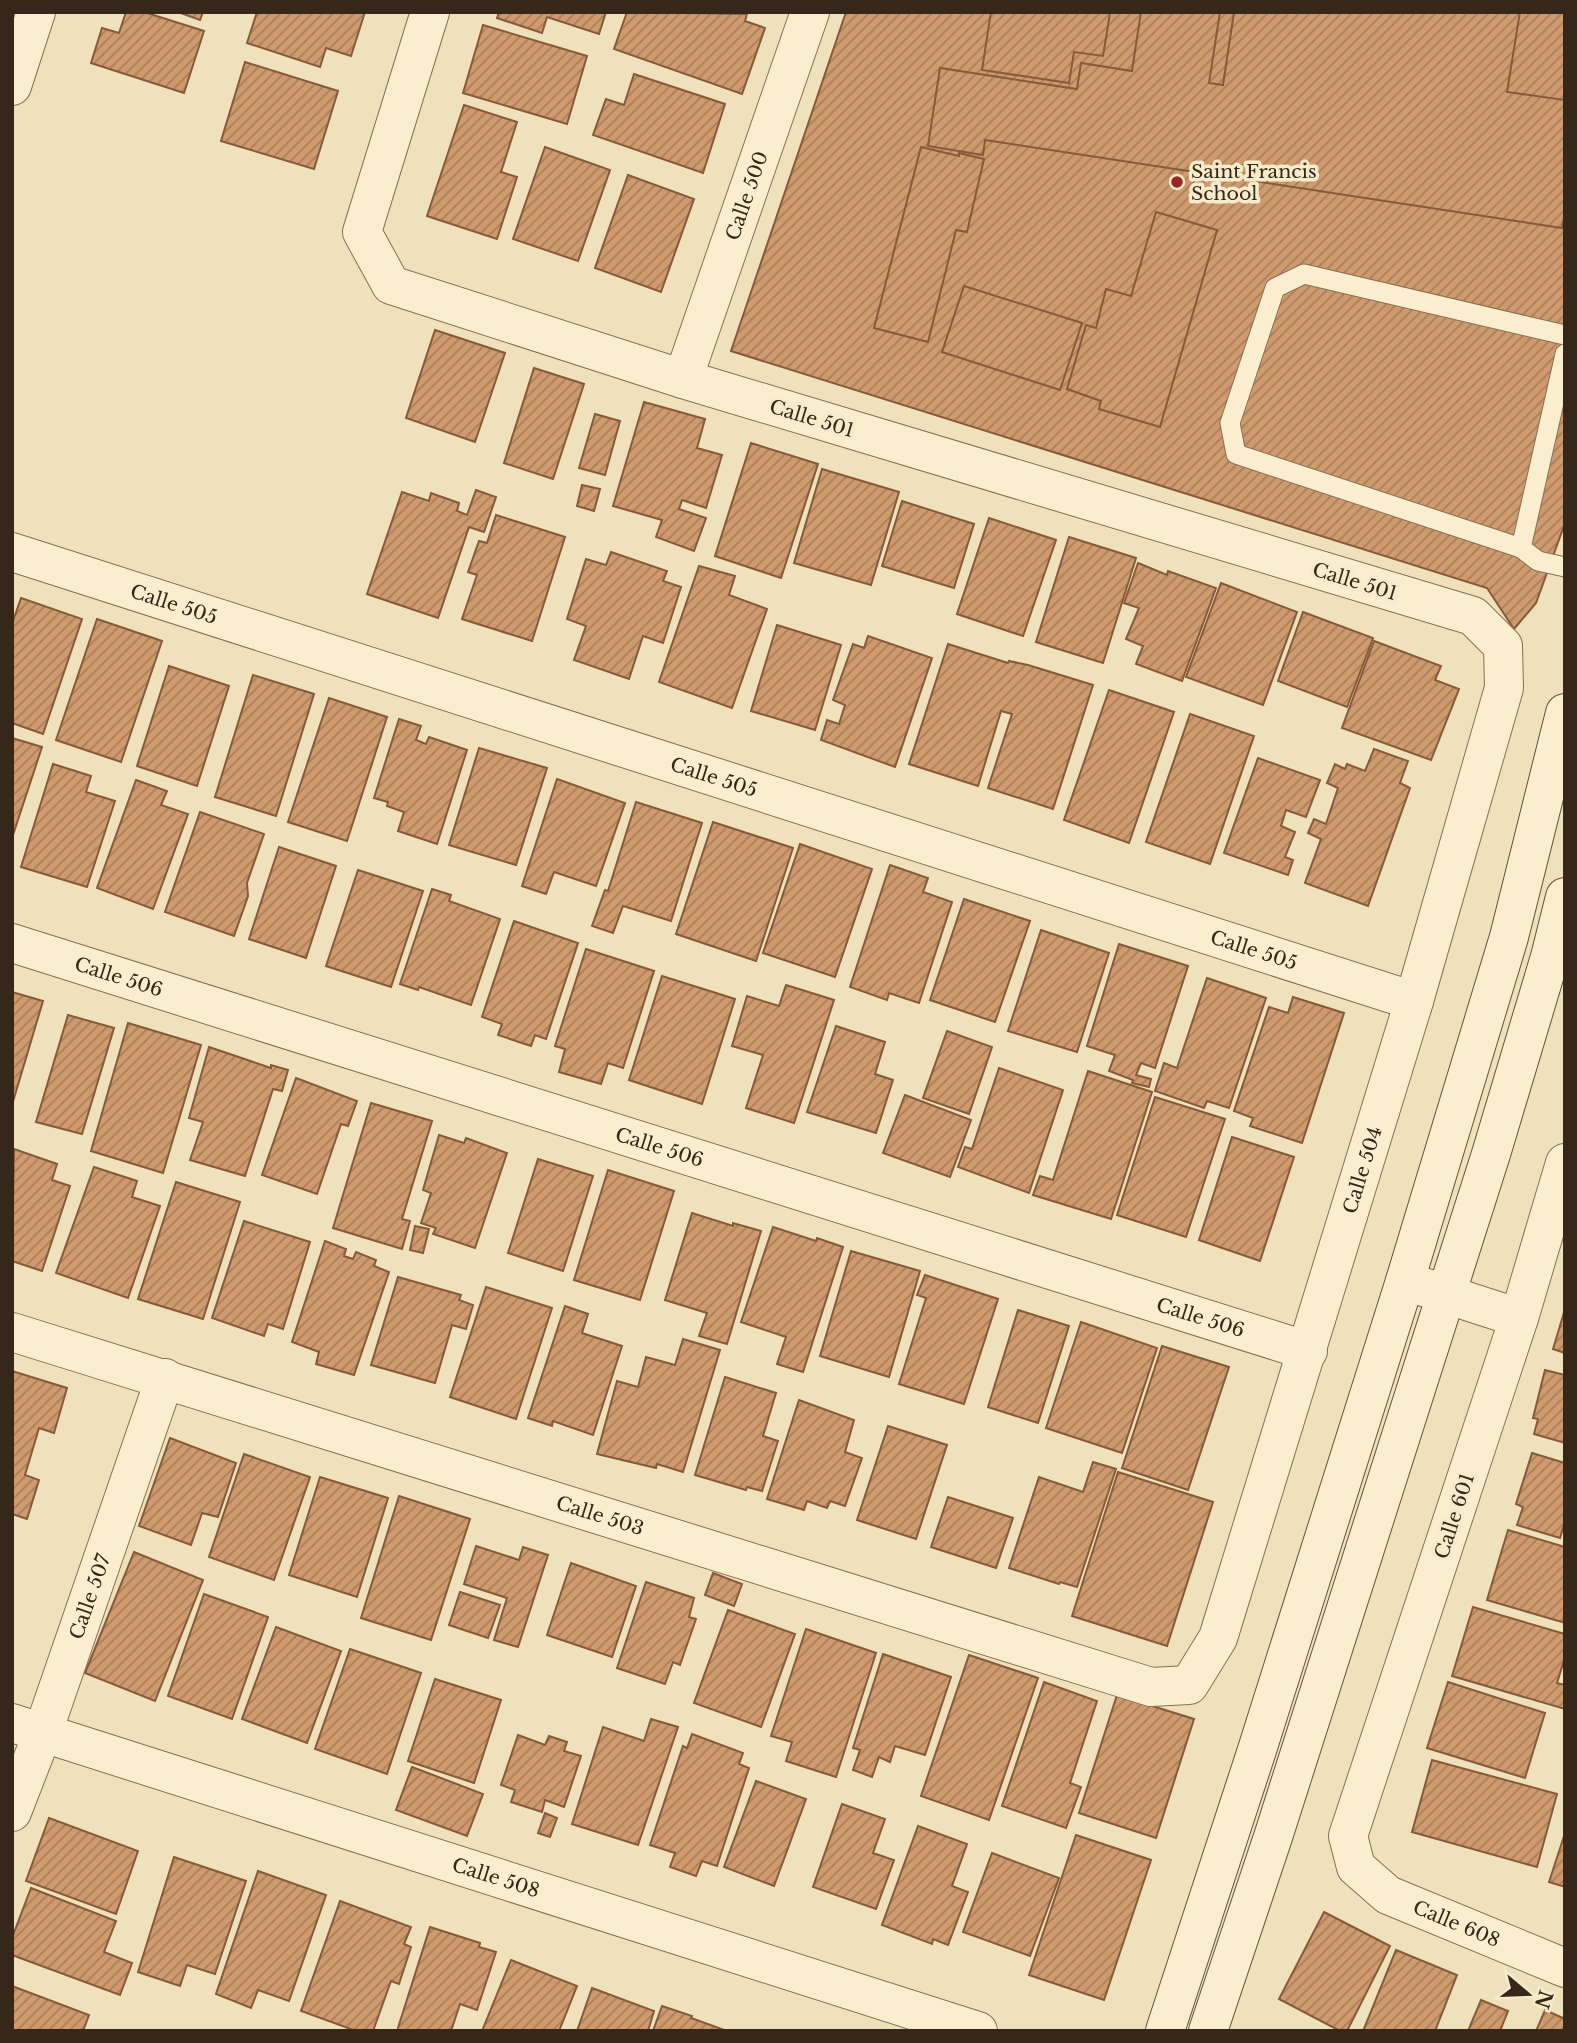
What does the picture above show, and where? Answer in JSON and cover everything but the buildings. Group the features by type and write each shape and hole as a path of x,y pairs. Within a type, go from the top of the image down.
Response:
{"street":[{"path":"12,86 36,12"},
{"name":"Calle 501","path":"430,12 362,232 391,285 683,379 1473,616 1503,646"},
{"name":"Calle 500","path":"683,379 810,12"},
{"name":"Calle 505","path":"12,552 1414,1001"},
{"name":"Calle 504","path":"1189,1685 1218,1638 1414,1001 1504,688 1503,646"},
{"path":"1165,2031 1257,1751 1405,1281 1509,937 1565,713"},
{"path":"1208,2031 1273,1837 1446,1293 1550,957 1565,897"},
{"name":"Calle 506","path":"12,943 1308,1351"},
{"name":"Calle 601","path":"1356,1867 1348,1836 1519,1318 1565,1163"},
{"path":"1405,1281 1519,1318"},
{"name":"Calle 503","path":"12,1332 1151,1687 1189,1685"},
{"name":"Calle 507","path":"12,1812 28,1727 165,1378"},
{"name":"Calle 508","path":"28,1727 978,2031"},
{"name":"Calle 608","path":"1356,1867 1388,1895 1565,1968"},
{"path":"1222,1986 1225,2031"}],"lane":[{"path":"1565,335 1304,274 1275,288 1230,423 1236,454 1521,548 1538,561 1565,567"},
{"path":"1521,548 1565,354"}],"place":[{"name":"Saint Francis School","path":"1177,182"}]}
